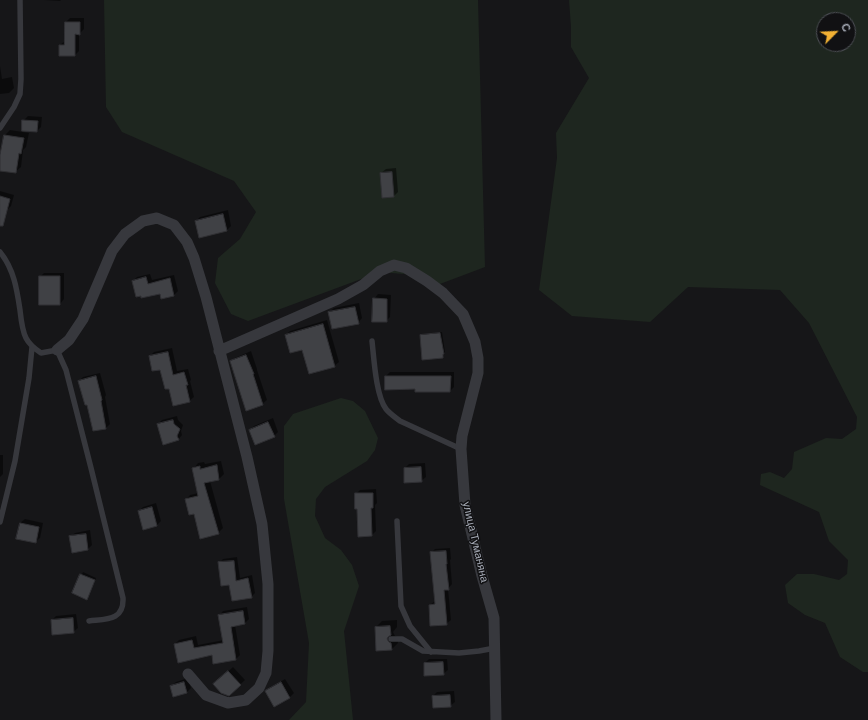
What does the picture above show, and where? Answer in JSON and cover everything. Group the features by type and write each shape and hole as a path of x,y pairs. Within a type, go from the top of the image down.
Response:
{"street":[{"path":"57,350 68,340 83,319 112,251 125,234 143,222 157,218 174,225 187,242 192,252 206,296 247,457 262,524 268,584 268,651 266,673 259,688 246,700 228,703 206,695 188,674"},
{"name":"улица Туманяна","path":"219,351 338,299 363,285 380,271 394,265 406,268 428,281 448,298 463,314 475,342 478,358 478,373 462,436 461,449 465,505 494,618 496,720"}],"lane":[{"path":"0,128 14,107 20,94 20,0"},
{"path":"0,252 10,268 17,287 21,320 25,337 32,347 41,353 57,350 66,370 122,598 123,606 120,613 113,617 89,621"},
{"path":"372,341 380,398 385,408 400,421 461,449"},
{"path":"0,522 15,461 29,378 32,347"},
{"path":"397,521 401,606 410,626 431,652"},
{"path":"391,639 402,639 423,652 458,653 495,648"}],"shaded area":[{"path":"104,0 478,0 485,267 432,287 415,275 380,272 248,321 231,314 215,283 218,258 240,239 256,212 234,181 122,132 106,107"},
{"path":"569,0 868,0 868,672 863,672 840,657 825,623 805,615 788,603 785,585 797,574 814,574 839,580 847,574 848,560 829,541 819,512 760,485 761,474 770,472 784,478 792,469 794,452 826,438 842,439 856,429 857,417 809,323 780,290 688,287 650,322 572,316 539,290 557,158 556,133 589,78 571,47"},
{"path":"341,398 353,401 365,411 378,438 375,450 367,461 325,487 316,499 315,516 325,538 341,550 352,565 359,586 344,631 353,720 289,720 306,702 309,643 284,499 284,426 293,414"}],"building":[{"path":"65,22 80,22 80,35 75,34 75,56 59,56 59,45 64,45"},
{"path":"22,120 38,121 37,132 22,131"},
{"path":"4,135 24,138 21,154 19,153 16,173 0,171 0,155"},
{"path":"392,172 394,197 382,198 380,173"},
{"path":"0,196 10,199 3,226 0,226"},
{"path":"223,214 227,231 199,238 195,221"},
{"path":"39,276 60,276 60,305 39,305"},
{"path":"146,277 148,284 170,278 174,296 161,299 160,294 141,298 141,296 136,297 132,281"},
{"path":"373,298 387,299 387,322 372,322"},
{"path":"355,307 359,324 332,329 328,312"},
{"path":"323,324 335,367 309,374 302,350 290,353 285,335"},
{"path":"440,333 444,354 443,358 422,360 420,335"},
{"path":"168,352 173,375 184,372 188,385 186,385 190,402 173,406 169,389 165,389 160,370 152,371 149,356"},
{"path":"246,355 254,374 263,405 246,411 230,361"},
{"path":"96,376 102,400 106,429 93,431 87,405 85,405 78,381"},
{"path":"385,376 451,376 450,392 415,392 415,389 385,390"},
{"path":"173,420 174,424 180,429 177,436 179,440 163,445 157,424"},
{"path":"268,422 275,437 255,445 249,430"},
{"path":"217,465 219,480 204,483 219,534 200,539 194,514 189,515 185,499 198,496 192,468 200,466 200,469"},
{"path":"421,467 422,482 404,483 404,468"},
{"path":"355,493 373,493 373,508 371,508 372,536 358,537"},
{"path":"152,507 157,526 143,530 138,511"},
{"path":"20,523 39,527 36,543 16,539"},
{"path":"86,534 88,550 72,553 69,536"},
{"path":"446,551 449,590 444,590 447,625 430,626 429,605 435,604 430,552"},
{"path":"234,561 236,581 248,578 252,598 232,601 229,585 221,586 218,562"},
{"path":"80,574 95,580 87,600 72,593"},
{"path":"243,611 245,624 231,627 236,660 213,664 212,655 178,663 174,644 192,640 194,648 223,643 218,615"},
{"path":"73,618 74,633 52,635 51,620"},
{"path":"390,626 391,635 387,639 391,643 392,650 376,651 375,627"},
{"path":"443,662 444,675 424,676 424,663"},
{"path":"228,671 241,685 229,696 221,693 213,684"},
{"path":"184,682 187,693 173,697 170,686"},
{"path":"281,682 290,698 274,707 265,691"},
{"path":"450,695 451,707 433,708 432,696"}]}
